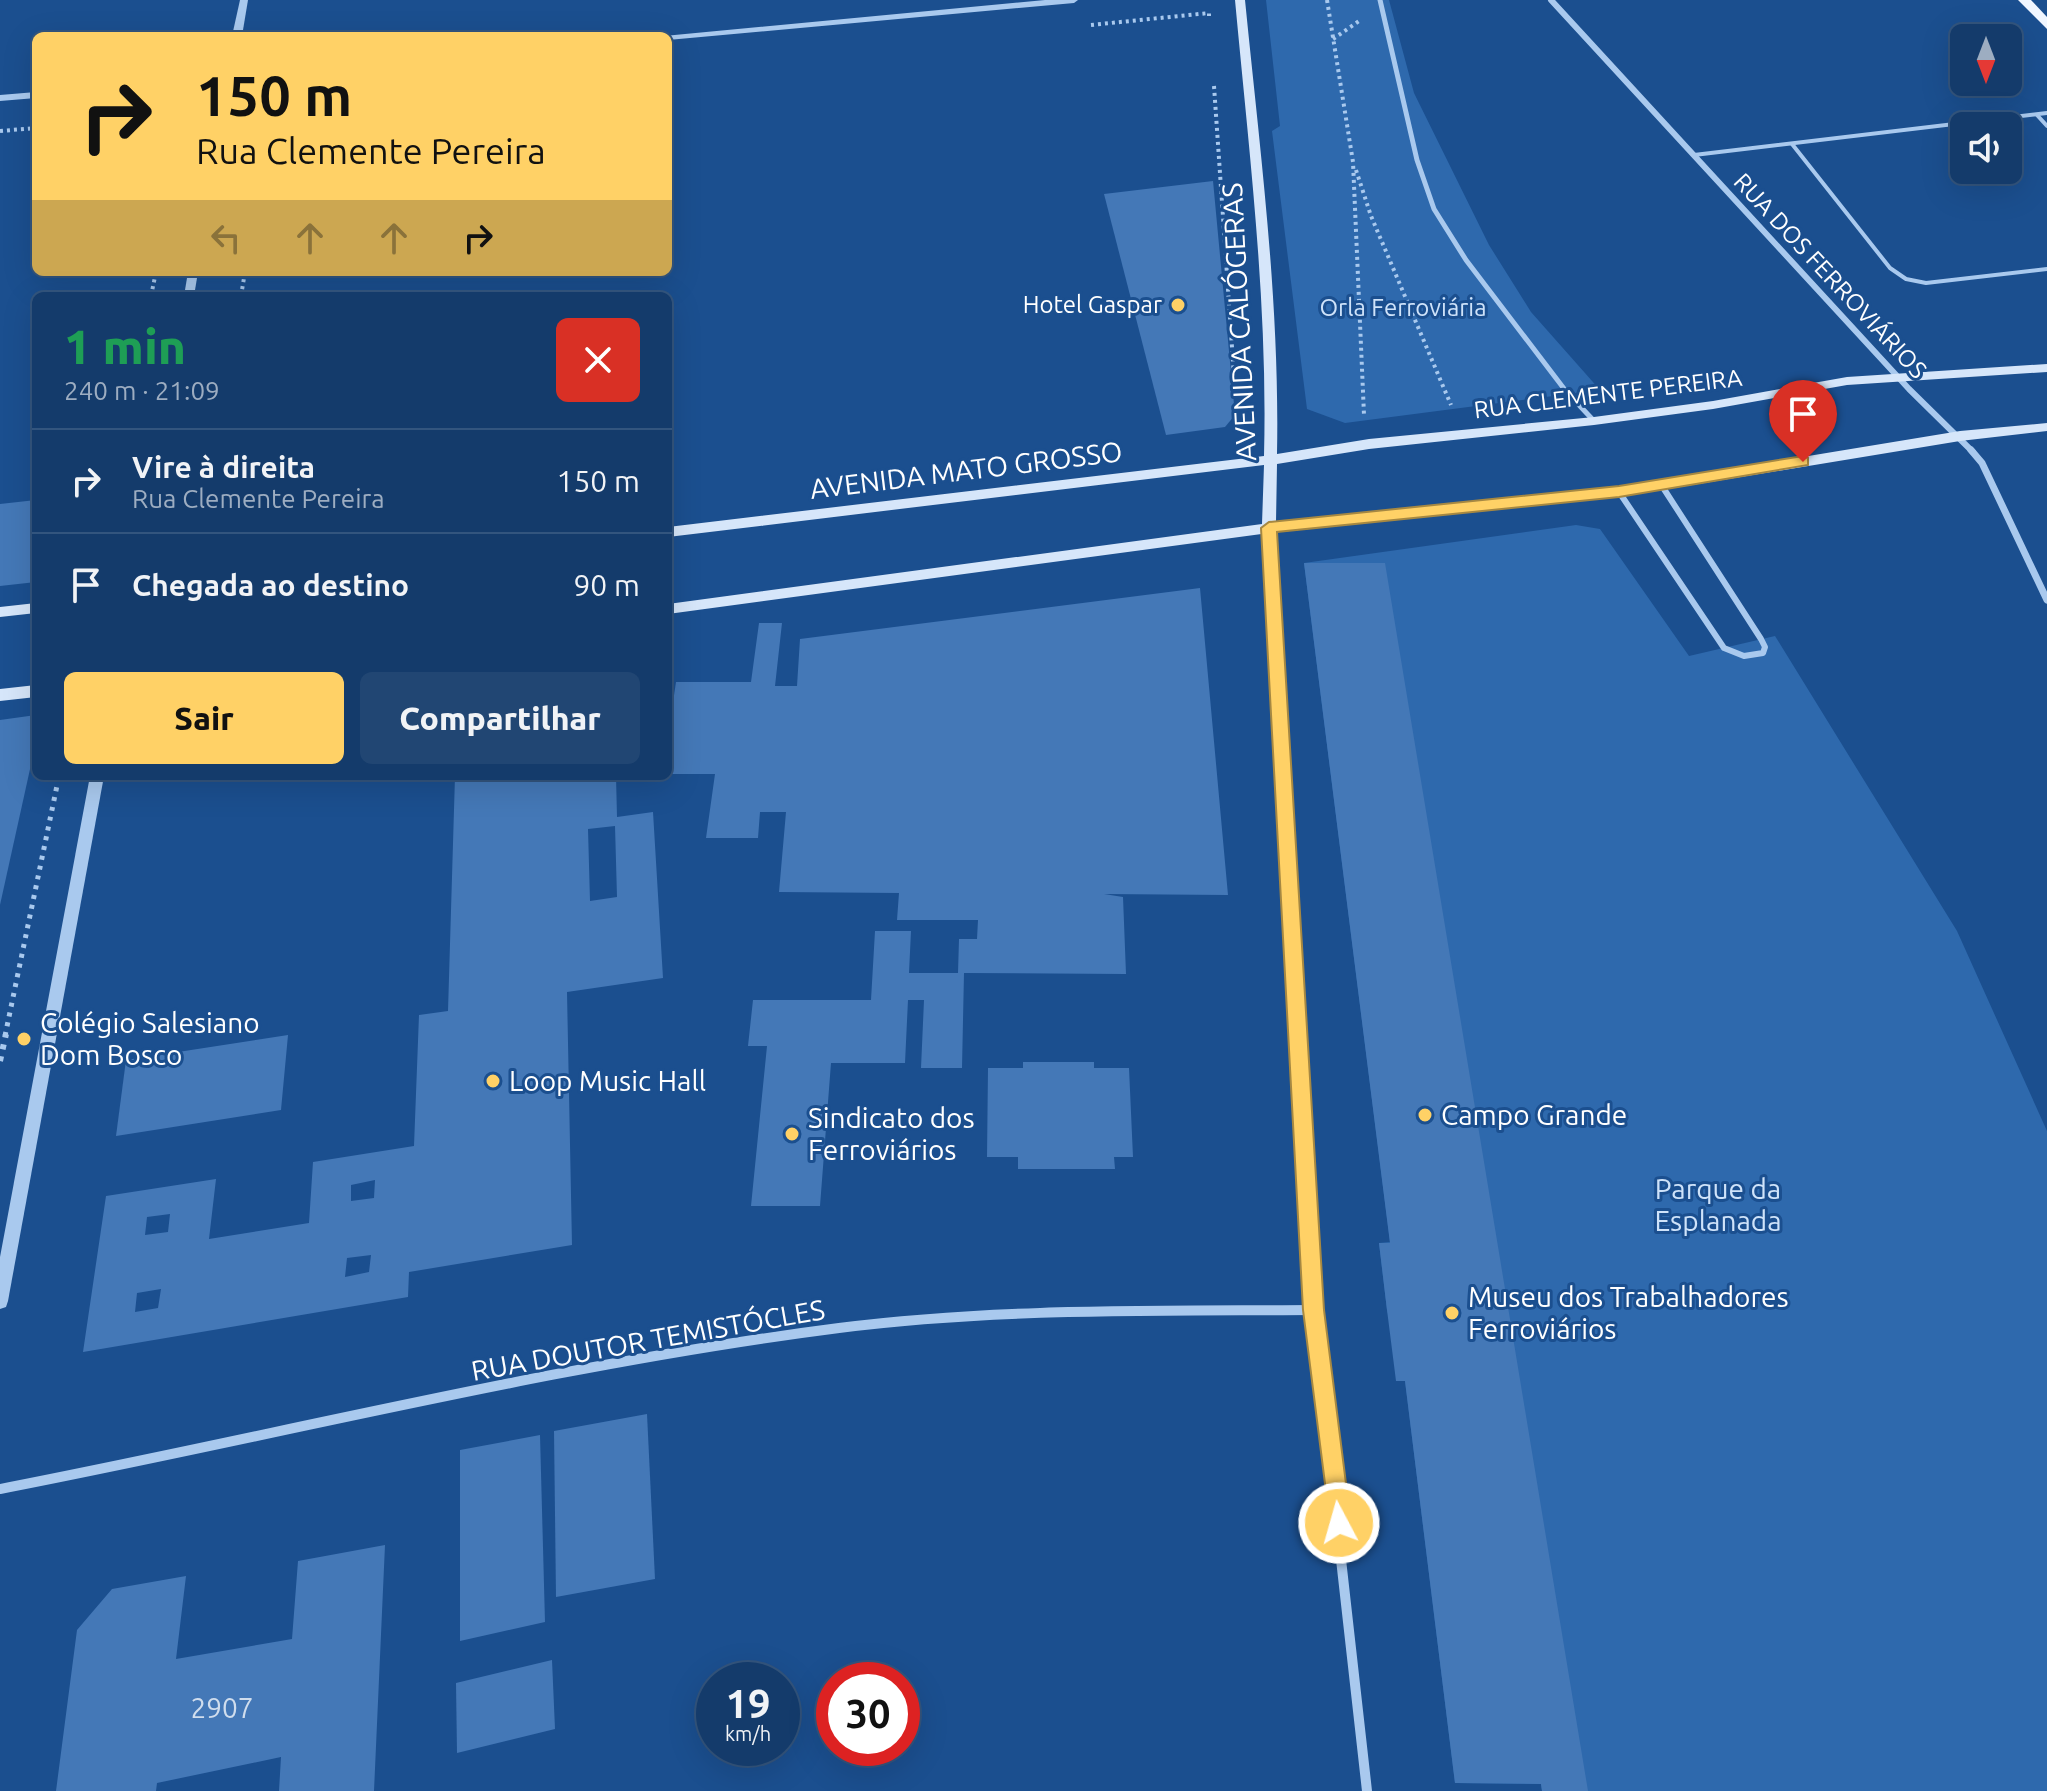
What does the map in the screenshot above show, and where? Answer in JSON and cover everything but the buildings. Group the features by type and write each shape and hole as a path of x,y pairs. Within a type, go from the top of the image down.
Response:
{"main road":[{"name":"AVENIDA CALÓGERAS","path":"1240,0 1266,264 1272,390 1269,528"},
{"path":"2024,0 2047,25"},
{"name":"RUA CLEMENTE PEREIRA","path":"1271,460 1369,444 1594,421 1713,405 1847,381 2047,368"},
{"path":"672,608 1269,528 1619,492 1960,436 2047,427"},
{"name":"AVENIDA MATO GROSSO","path":"672,532 1271,460"},
{"path":"0,612 32,608"},
{"path":"0,695 32,691"}],"street":[{"path":"238,32 244,0"},
{"path":"672,37 1074,0"},
{"path":"1380,0 1417,160 1434,209 1466,260 1565,390 1594,421"},
{"name":"RUA DOS FERROVIÁRIOS","path":"1551,0 1900,379 1960,436 1982,463 2047,600"},
{"path":"0,98 32,95"},
{"name":"AVENIDA CALÓGERAS","path":"1269,528 1313,1310 1367,1791"},
{"path":"0,1301 96,780"},
{"name":"RUA DOUTOR TEMISTÓCLES","path":"0,1489 676,1352 843,1327 1031,1313 1313,1310"}],"lane":[{"path":"1694,155 2047,113"},
{"path":"2037,115 2047,126"},
{"path":"1792,144 1890,268 1906,279 1926,283 2047,269"},
{"path":"1619,492 1724,648 1744,656 1763,653 1761,639 1662,486"}],"path":[{"path":"1327,0 1353,162 1364,417 1369,444"},
{"path":"1082,26 1209,13 1210,28"},
{"path":"1213,75 1236,401"},
{"path":"0,131 32,128"},
{"path":"1353,162 1371,216 1451,405"},
{"path":"0,1061 58,780"}],"green space":[{"name":"Orla Ferroviária","path":"1266,0 1389,0 1414,93 1489,245 1531,312 1600,390 1345,423 1307,409 1272,131 1280,126"},
{"name":"Parque da Esplanada","path":"1576,525 1600,529 1689,656 1775,636 1957,931 2047,1131 2047,1791 1542,1791 1541,1784 1455,1783 1405,1381 1387,1310 1379,1243 1390,1242 1304,563"}],"place":[{"name":"Hotel Gaspar","path":"1178,305"},
{"name":"Colégio Salesiano Dom Bosco","path":"24,1039"},
{"name":"Loop Music Hall","path":"493,1081"},
{"name":"Campo Grande","path":"1425,1115"},
{"name":"Sindicato dos Ferroviários","path":"792,1134"},
{"name":"Museu dos Trabalhadores Ferroviários","path":"1452,1313"}],"route":[{"path":"1339,1523 1313,1310 1269,528 1619,492 1803,462"}]}
